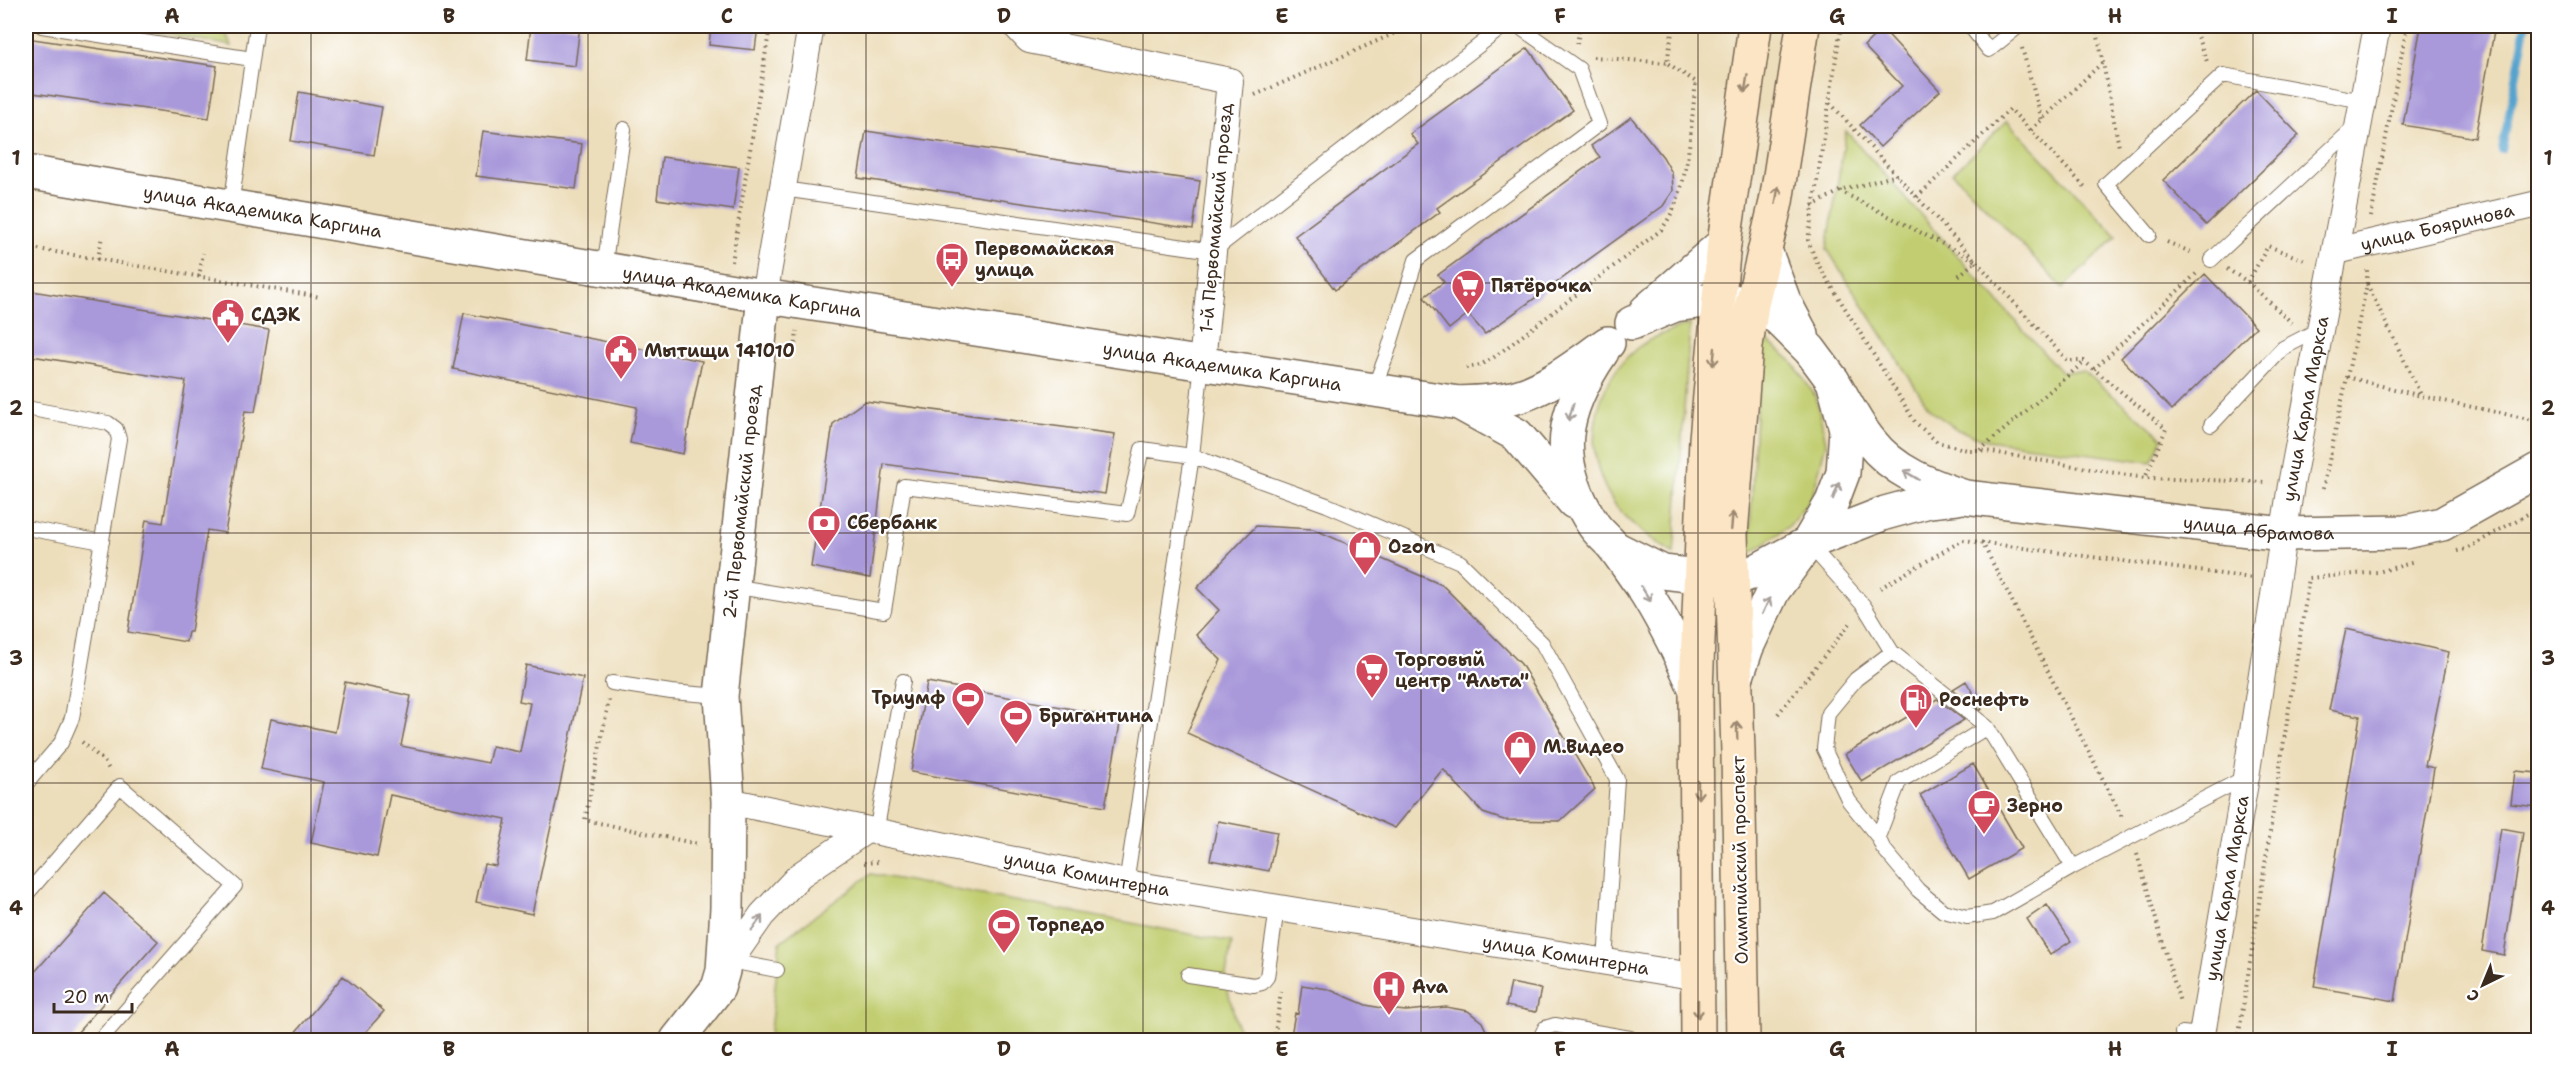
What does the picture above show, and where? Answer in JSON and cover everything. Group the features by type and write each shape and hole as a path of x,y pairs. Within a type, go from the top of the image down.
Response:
{"main road":[{"name":"Олимпийский проспект","path":"1743,1041 1736,679 1716,578 1706,439 1724,243 1755,26"},
{"name":"Олимпийский проспект","path":"1698,1041 1696,690 1716,578 1732,522 1746,346 1752,304 1766,253 1776,202 1803,26"}],"street":[{"name":"2-й Первомайский проезд","path":"728,801 722,696 732,586 764,296 811,26"},
{"name":"1-й Первомайский проезд","path":"1016,26 1029,40 1230,81 1202,363"},
{"name":"улица Карла Маркса","path":"2195,1036 2246,777 2283,534 2309,329 2336,251 2378,26"},
{"name":"улица Академика Каргина","path":"26,172 764,296 1459,403"},
{"name":"улица Бояринова","path":"2336,251 2538,204"},
{"name":"Олимпийский проспект","path":"1696,690 1669,632 1643,588 1603,536 1575,487 1565,453 1569,413 1586,376 1620,333 1724,243"},
{"name":"Олимпийский проспект","path":"1766,253 1784,301 1810,350"},
{"name":"Олимпийский проспект","path":"1620,333 1675,305 1720,299 1752,304 1778,318 1810,350 1833,381 1846,429 1843,473 1832,502 1808,543 1773,591 1747,647 1736,679"},
{"path":"1459,403 1492,402 1518,397 1546,384 1620,333"},
{"path":"1833,381 1870,441 1896,466 1927,485 1965,497"},
{"path":"1459,403 1517,435 1603,536 1663,573 1716,578 1754,572 1808,543 1885,513 1929,501 1965,497"},
{"name":"улица Абрамова","path":"1965,497 2283,534 2405,532 2442,524 2538,470"},
{"path":"727,966 728,801"},
{"name":"улица Коминтерна","path":"728,801 1126,883 1698,977"},
{"path":"677,1041 718,988 727,966 762,915 800,875 871,832"}],"lane":[{"path":"42,26 252,59"},
{"path":"231,206 257,26"},
{"path":"783,189 1213,251 1504,26"},
{"path":"1373,390 1387,354 1416,260 1599,124 1579,69 1518,26"},
{"path":"1971,26 1989,50 2018,26"},
{"path":"2149,236 2106,184 2223,75 2362,112"},
{"path":"2211,260 2362,112"},
{"path":"604,269 624,129"},
{"path":"2211,425 2283,348 2309,329"},
{"path":"1126,883 1192,456 1202,363"},
{"path":"26,408 108,423 116,429 119,439 72,718 68,731 26,784"},
{"path":"732,586 884,612 904,486 1127,514 1142,449 1192,456 1327,505 1460,561 1542,643 1617,779 1605,962"},
{"path":"26,528 102,542"},
{"path":"1808,543 1864,606 1892,652 1987,727 2073,867"},
{"path":"1892,652 1856,679 1828,713 1824,749 1850,801 1878,837 1883,848 1918,890 1943,911 1967,917 1993,913 2073,867 2246,777"},
{"path":"871,832 903,681"},
{"path":"612,683 671,692 722,696"},
{"path":"1878,837 1899,782 1987,727"},
{"path":"26,895 120,786 235,886 100,1041"},
{"path":"1188,975 1254,985 1262,983 1267,977 1277,908"},
{"path":"727,966 777,970"},
{"path":"1539,1041 1545,1028 1555,1024 1630,1038"}],"path":[{"path":"733,243 770,26"},
{"path":"1226,106 1395,33 1398,26"},
{"path":"1576,55 1580,26"},
{"path":"1667,63 1673,26"},
{"path":"1841,26 1811,207 1808,240 1816,261 1915,422 1937,442 1967,450 1980,450 2145,478 2266,482"},
{"path":"2018,26 2042,120"},
{"path":"2096,26 2122,169"},
{"path":"2193,26 2215,82"},
{"path":"2366,244 2407,26"},
{"path":"1466,368 1480,365 1493,358 1660,230 1671,217 1682,187 1696,82 1667,63 1587,56"},
{"path":"2031,130 2103,62"},
{"path":"1829,103 2067,361 2084,361 2166,429 2145,478"},
{"path":"1917,197 2010,109 2095,198"},
{"path":"1811,207 1840,191 1897,175"},
{"path":"1840,191 1976,261"},
{"path":"98,259 102,236"},
{"path":"2094,369 2211,260 2149,236"},
{"path":"2309,329 2248,282 2268,246 2312,263"},
{"path":"26,247 320,297"},
{"path":"199,277 203,254"},
{"path":"1957,277 1976,261"},
{"path":"2324,489 2367,284 2421,396"},
{"path":"1980,450 2084,361"},
{"path":"2347,377 2421,396 2538,421"},
{"path":"1880,588 1963,540 2252,578"},
{"path":"1982,542 2132,837 2181,1007"},
{"path":"2238,1041 2308,579"},
{"path":"1778,714 1864,606"},
{"path":"612,683 585,820 703,845"},
{"path":"68,731 104,761 120,786"},
{"path":"858,863 878,862"}],"green space":[{"path":"126,26 221,26 232,46"},
{"path":"2007,121 2117,236 2063,288 1953,173"},
{"path":"1846,131 2060,371 2084,371 2163,438 2151,462 1987,440 1958,430 1930,410 1827,249"},
{"path":"1690,324 1674,554 1640,530 1624,516 1612,500 1602,481 1596,461 1594,440 1601,400 1609,381 1621,364 1648,341"},
{"path":"1760,335 1791,360 1816,397 1826,443 1812,498 1789,526 1749,554"},
{"name":"Торпедо","path":"871,874 1232,942 1225,980 1241,1040 769,1040 780,942"}],"building":[{"path":"531,26 580,26 575,66 527,60"},
{"path":"711,26 758,26 755,50 709,45"},
{"path":"2421,26 2495,26 2475,138 2403,125"},
{"path":"1882,28 1940,91 1880,147 1860,125 1902,86 1864,46"},
{"path":"26,38 217,66 209,118 26,92"},
{"path":"1528,48 1573,110 1437,208 1440,212 1335,290 1295,236 1418,144 1410,134"},
{"path":"2256,90 2299,135 2206,225 2163,180"},
{"path":"299,92 382,107 374,155 291,141"},
{"path":"1631,117 1663,157 1672,173 1673,191 1663,206 1485,334 1468,314 1449,329 1424,297 1444,282 1438,275 1600,157 1591,146"},
{"path":"483,131 582,144 576,189 476,176"},
{"path":"866,131 1200,181 1193,229 858,178"},
{"path":"662,157 739,167 733,210 657,199"},
{"path":"2205,274 2256,327 2172,410 2121,358"},
{"path":"26,290 269,330 255,412 245,411 225,533 207,530 191,632 188,632 186,642 128,632 146,520 163,523 186,381 26,355"},
{"path":"464,313 702,361 683,454 630,443 637,407 453,369"},
{"path":"865,401 1115,434 1105,494 884,464 870,578 811,567 833,424"},
{"name":"Торговый центр \"Альта\"","path":"1256,526 1313,529 1442,585 1521,664 1595,789 1560,821 1504,820 1483,813 1443,769 1395,828 1187,733 1221,660 1196,635 1219,610 1197,588"},
{"path":"2346,629 2449,652 2425,766 2434,768 2395,1001 2314,987 2360,716 2329,710"},
{"path":"526,665 583,678 532,914 476,902 484,864 496,866 506,819 390,795 377,857 311,843 324,782 261,769 271,719 335,732 345,682 411,696 401,746 488,763 492,746 520,752 530,703 519,701"},
{"path":"1966,681 1982,709 1980,710 1953,689"},
{"name":"Бригантина","path":"927,682 1121,718 1105,807 911,772"},
{"path":"1937,699 1964,720 1862,782 1845,754"},
{"path":"1973,764 2022,848 1969,879 1920,795"},
{"path":"2515,771 2538,773 2538,807 2511,804"},
{"path":"1218,821 1277,832 1269,871 1210,860"},
{"path":"2501,828 2523,832 2504,955 2482,951"},
{"path":"104,893 158,941 70,1041 26,1041 26,982"},
{"path":"2047,905 2071,941 2050,955 2027,919"},
{"path":"343,976 384,1011 358,1041 288,1041"},
{"path":"1511,983 1541,989 1536,1012 1506,1006"},
{"path":"1302,985 1328,989 1366,1005 1386,1009 1406,1011 1446,1007 1468,1011 1482,1022 1491,1041 1290,1041 1295,1013 1298,1014"}],"waterway":[{"path":"2502,150 2526,26"}],"place":[{"name":"Первомайская улица","path":"952,288"},
{"name":"Пятёрочка","path":"1468,315"},
{"name":"СДЭК","path":"228,344"},
{"name":"Мытищи 141010","path":"621,380"},
{"name":"Сбербанк","path":"824,552"},
{"name":"Ozon","path":"1365,576"},
{"name":"Торговый центр \"Альта\"","path":"1372,699"},
{"name":"Триумф","path":"968,727"},
{"name":"Роснефть","path":"1916,729"},
{"name":"Бригантина","path":"1016,745"},
{"name":"М.Видео","path":"1520,776"},
{"name":"Зерно","path":"1984,835"},
{"name":"Торпедо","path":"1004,954"},
{"name":"Ava","path":"1389,1016"}]}
